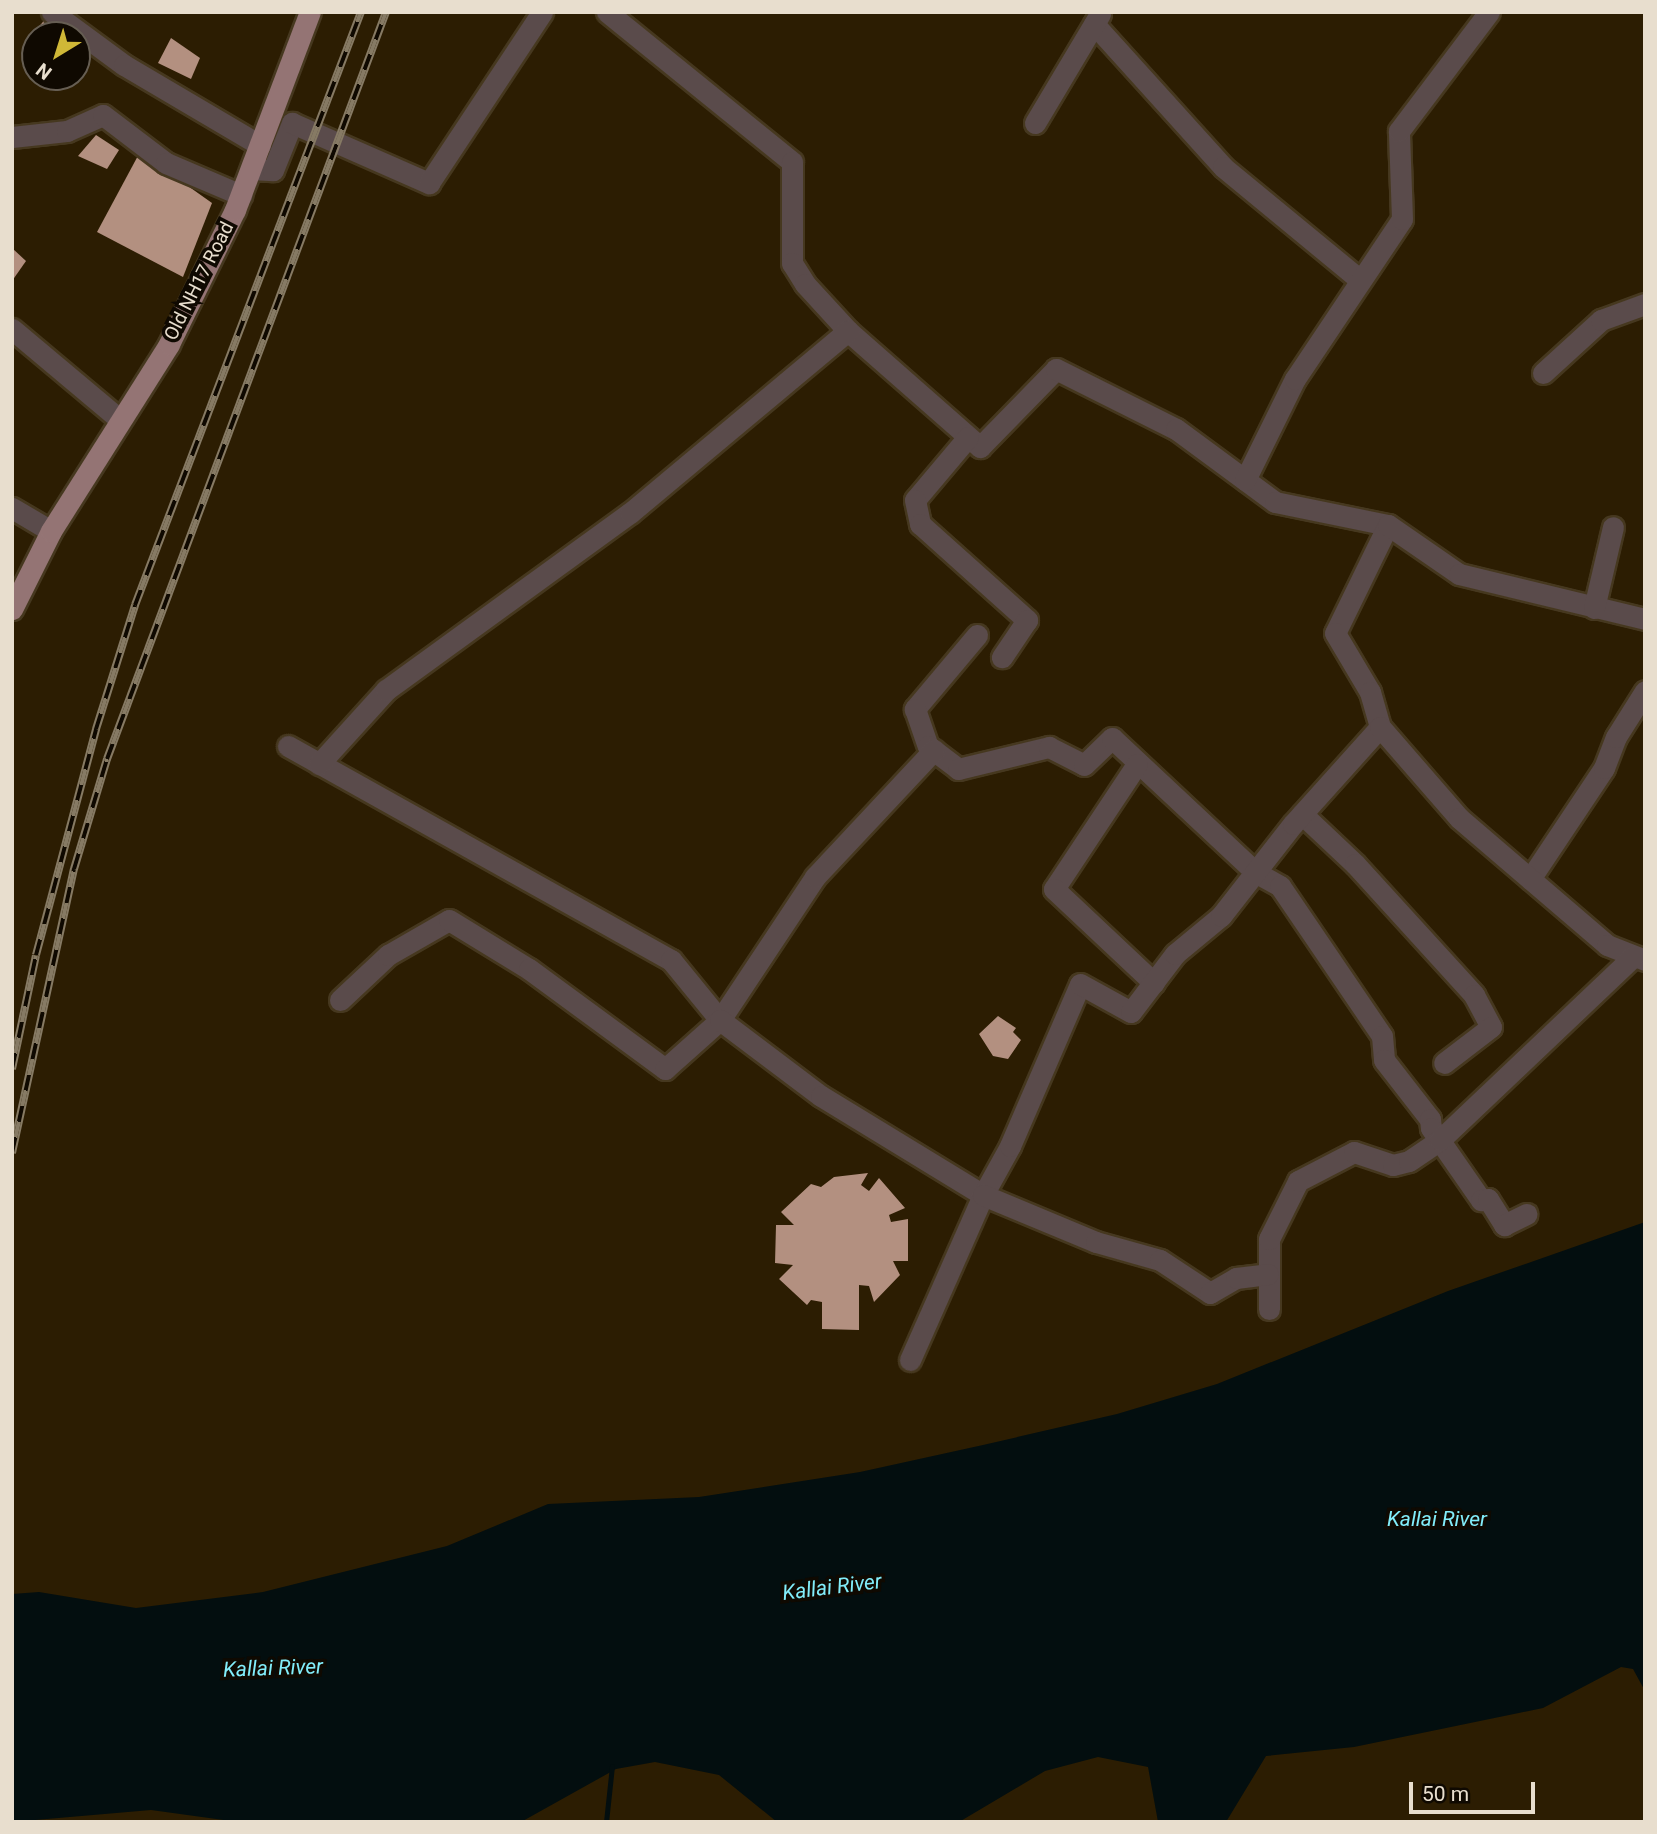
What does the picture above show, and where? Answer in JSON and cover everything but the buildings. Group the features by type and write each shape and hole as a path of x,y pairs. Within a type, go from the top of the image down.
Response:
{"main road":[{"name":"Old NH17 Road","path":"12,609 51,531 118,418 169,344 241,195 310,12"}],"street":[{"path":"52,12 124,65 260,145"},
{"path":"251,169 273,170 292,123 429,183 542,12"},
{"path":"607,12 792,162 792,263 848,331 980,447 1056,369 1177,429 1275,502 1388,526 1459,574 1645,619"},
{"path":"1245,480 1295,379 1359,279 1402,219 1399,131 1489,12"},
{"path":"1035,123 1098,18 1223,167 1359,279"},
{"path":"12,137 67,131 103,115 166,163 241,195"},
{"path":"1543,373 1601,320 1645,304"},
{"path":"12,329 118,418"},
{"path":"319,764 386,690 630,513 848,331"},
{"path":"968,437 915,500 920,524 1027,620 1002,657"},
{"path":"12,508 51,531"},
{"path":"1269,1309 1269,1239 1298,1181 1354,1152 1401,1164 1440,1140 1544,1038 1573,1019 1640,958 1607,945 1460,818 1380,727 1370,692 1335,633 1388,526"},
{"path":"1594,608 1613,527"},
{"path":"977,635 915,709 928,746 958,769 1049,747 1084,765 1112,738 1255,872 1280,886 1314,932 1382,1036 1384,1060 1430,1119 1440,1140 1504,1225 1527,1214"},
{"path":"1530,879 1604,768 1616,737 1645,691"},
{"path":"910,1360 983,1195 1010,1146 1080,985 1131,1012 1175,954 1221,916 1301,814 1380,727"},
{"path":"288,746 671,960 720,1020 821,1096 983,1195 1096,1242 1160,1260 1210,1293 1236,1278 1268,1274"},
{"path":"340,1000 388,955 449,920 530,969 665,1069 720,1020 815,877 934,750"},
{"path":"1138,764 1054,889 1154,983"},
{"path":"1301,814 1356,864 1474,995 1490,1027 1444,1063"}],"water":[{"name":"Kallai River","path":"1645,1222 1645,1691 1633,1669 1621,1667 1543,1708 1354,1747 1266,1756 1226,1822 1158,1822 1148,1767 1098,1757 1045,1771 959,1822 777,1822 719,1775 655,1762 616,1769 521,1822 238,1822 151,1810 12,1822 12,1594 39,1592 136,1608 263,1592 447,1546 548,1504 699,1497 860,1472 983,1445 1117,1414 1217,1384 1448,1291"}],"waterway":[{"path":"606,1822 612,1766"}],"railway":[{"path":"12,1069 36,955 96,729 135,605 361,12"},
{"path":"12,1153 74,869 107,759 386,12"}]}
